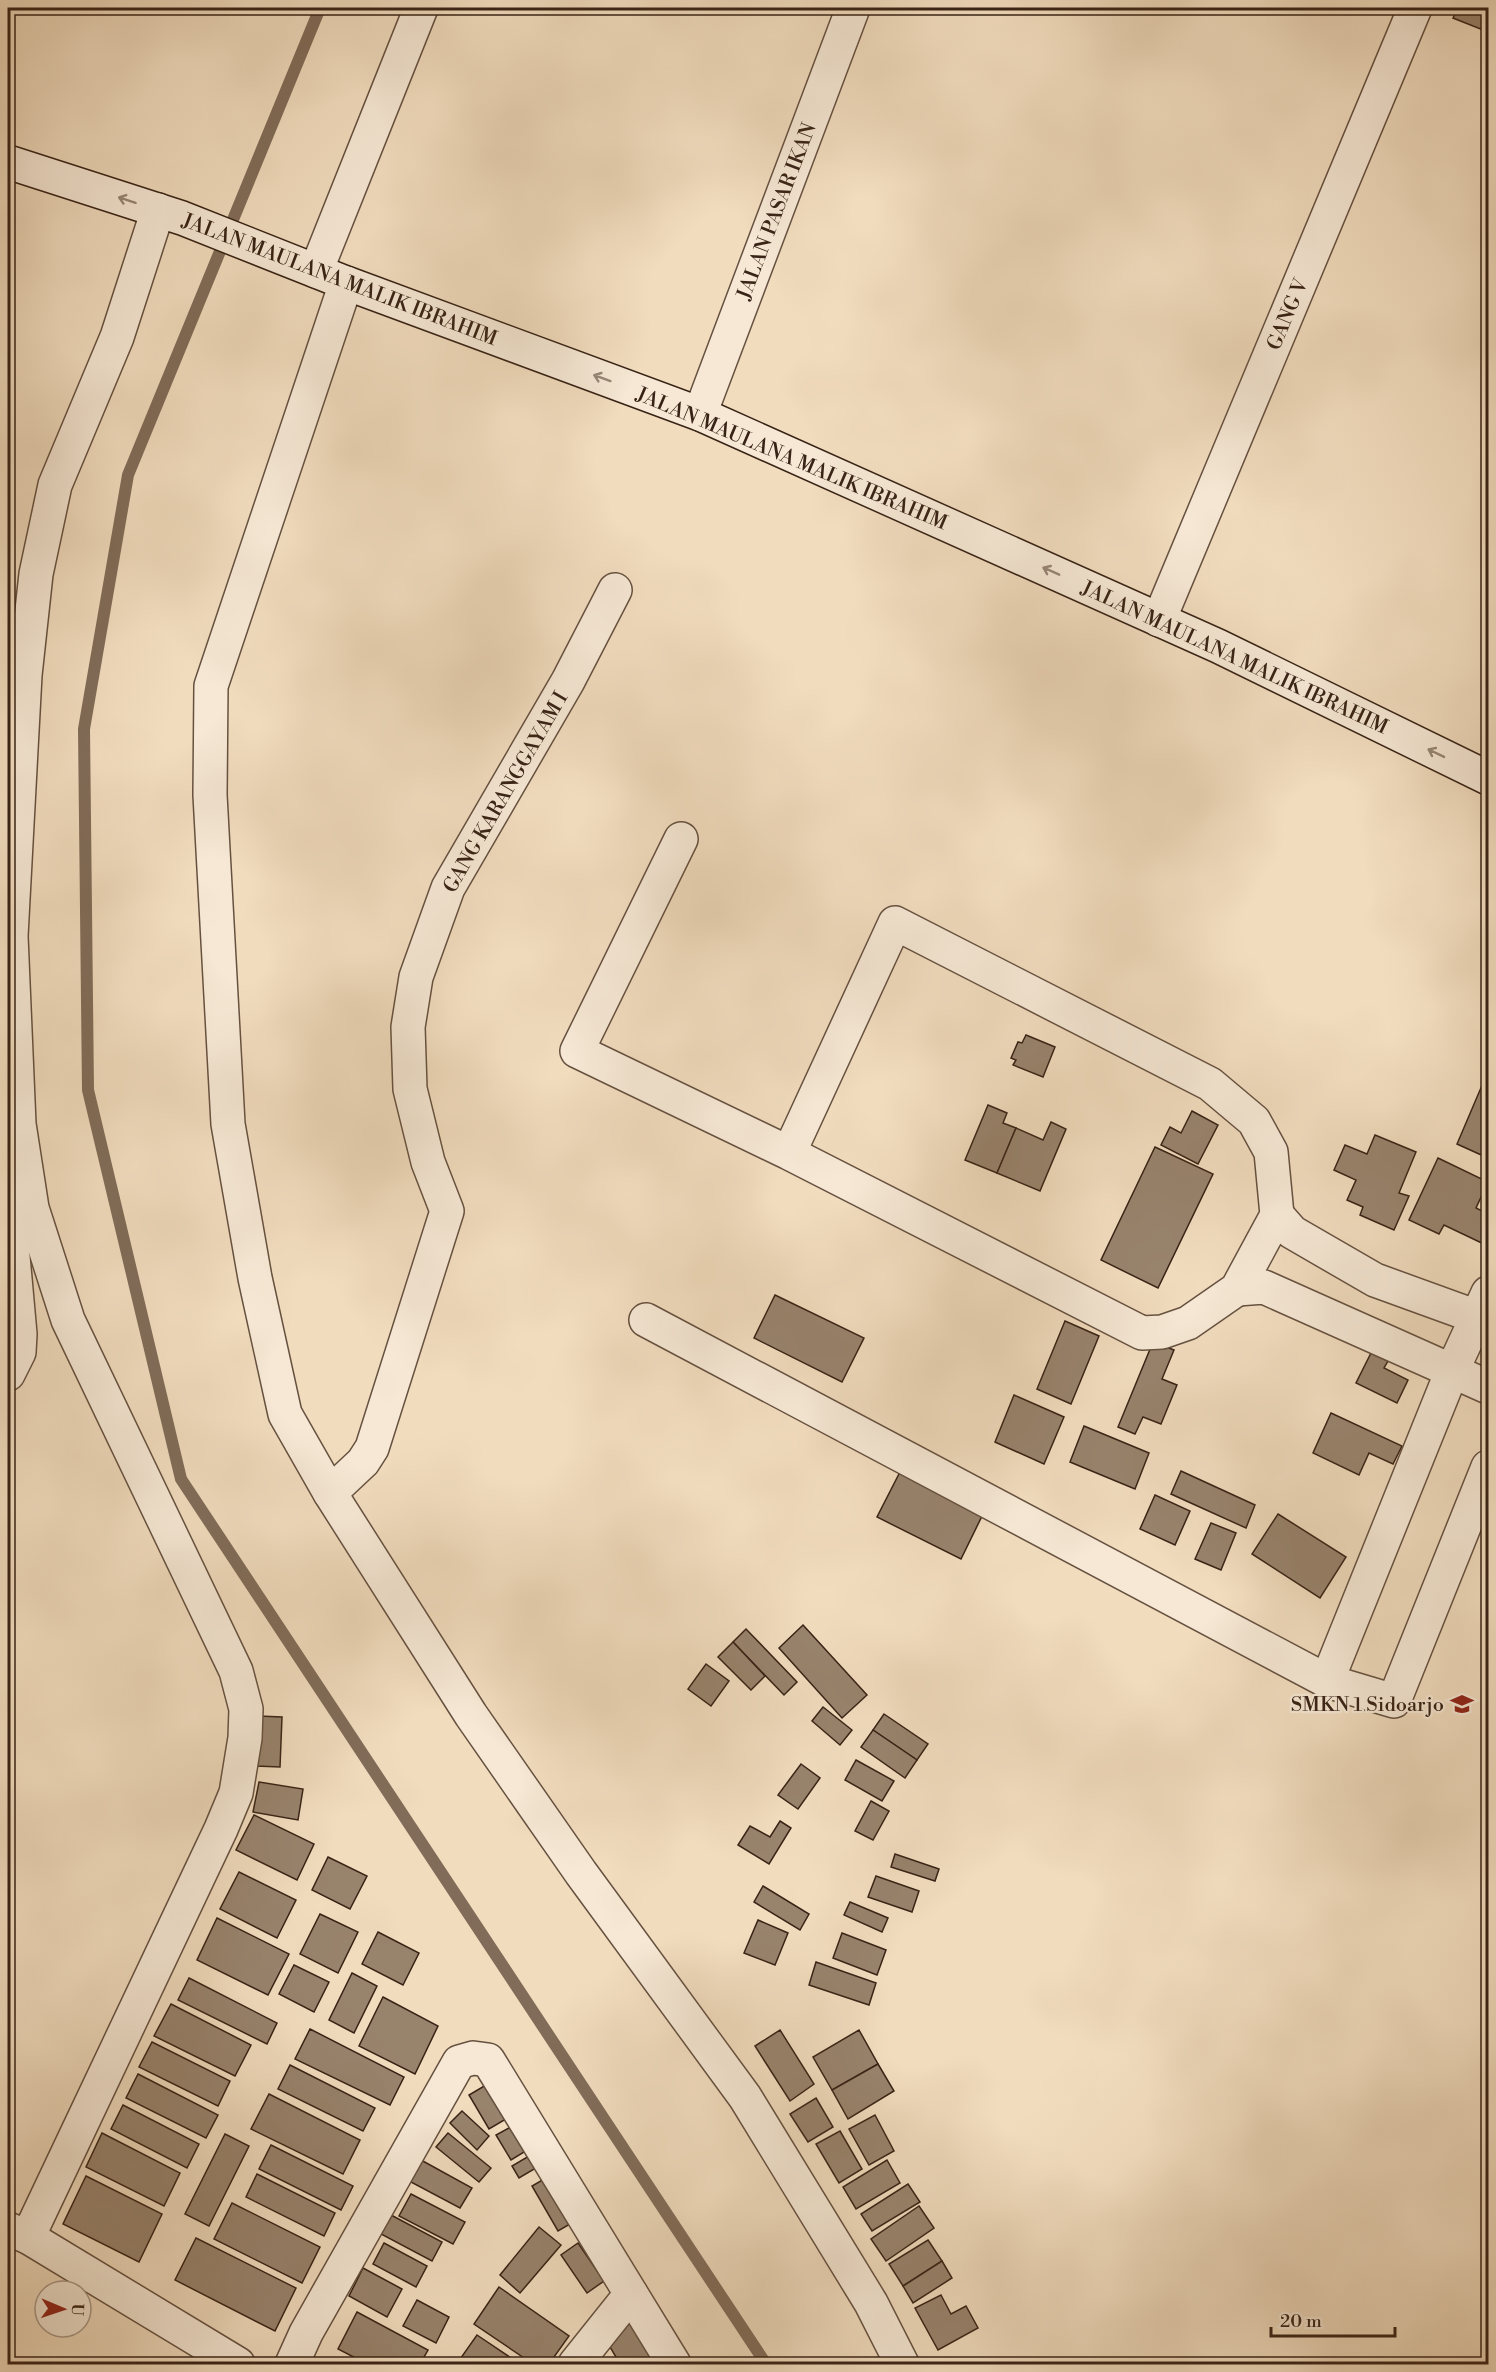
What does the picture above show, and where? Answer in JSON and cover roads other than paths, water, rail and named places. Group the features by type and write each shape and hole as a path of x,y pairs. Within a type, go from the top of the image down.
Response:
{"street":[{"path":"312,270 420,8"},
{"name":"JALAN PASAR IKAN","path":"700,414 853,8"},
{"name":"GANG V","path":"1159,620 1415,8"},
{"name":"JALAN MAULANA MALIK IBRAHIM","path":"8,162 170,214 346,283 700,414 1218,646 1488,778"},
{"path":"8,1374 19,1352 20,1334 16,1204 19,1124 11,936 25,675 36,574 55,485 170,214"},
{"path":"346,283 211,686 210,795 228,1124 255,1278 285,1414 330,1493 471,1715 582,1873 745,2097 871,2303 902,2364"},
{"name":"GANG KARANGGAYAM I","path":"330,1493 363,1462 372,1448 447,1210 428,1162 410,1089 408,1027 416,977 448,888 568,681 615,590"},
{"path":"681,839 577,1051 789,1153 1142,1333 1162,1332 1188,1323 1237,1289 1277,1215 1271,1152 1254,1121 1210,1084 895,923 789,1153"},
{"path":"16,1204 68,1320 236,1671 246,1709 245,1738 236,1793 18,2233 238,2364"},
{"path":"1277,1215 1292,1232 1376,1280 1485,1310 1452,1371 1327,1681"},
{"path":"1237,1289 1264,1287 1488,1387"},
{"path":"646,1320 1327,1681 1394,1701 1488,1467"},
{"path":"292,2364 306,2332 459,2062 473,2058 488,2060 674,2364"},
{"path":"575,2364 631,2294"}],"waterway":[{"path":"320,8 128,475 84,729 88,1090 181,1479 766,2364"}],"place":[{"name":"SMKN 1 Sidoarjo","path":"1462,1704"}]}
